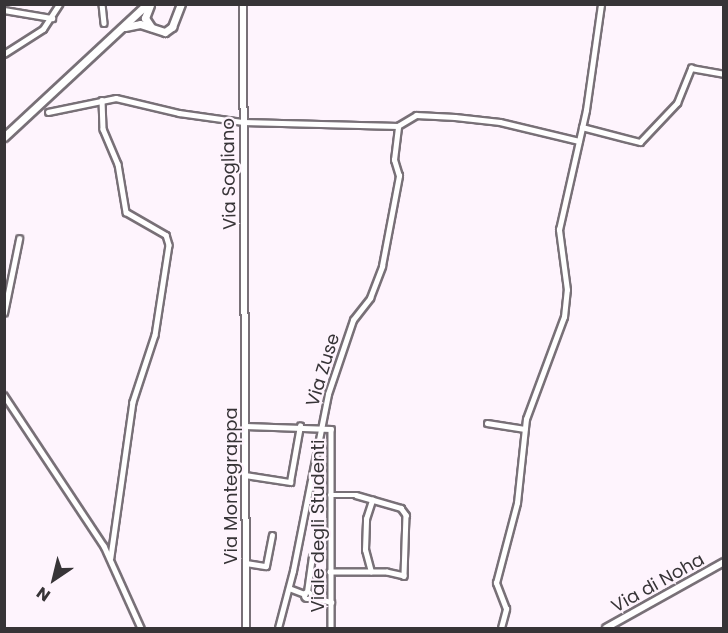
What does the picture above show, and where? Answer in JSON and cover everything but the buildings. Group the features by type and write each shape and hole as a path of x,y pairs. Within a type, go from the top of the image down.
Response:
{"main road":[{"path":"149,4 145,18 151,27"},
{"path":"4,137 149,4"},
{"path":"123,28 140,24 165,32 172,27 181,4"},
{"name":"Via Sogliano","path":"243,4 246,344"},
{"name":"Via Montegrappa","path":"246,344 246,628"},
{"name":"Via di Noha","path":"606,628 723,562"}],"street":[{"path":"4,54 43,29 59,4"},
{"path":"102,4 104,23"},
{"path":"501,628 506,609 496,583 517,502 525,429 564,317 567,290 559,230 582,127 601,4"},
{"path":"4,10 52,18"},
{"path":"582,127 640,142 677,103 691,68 723,74"},
{"path":"48,112 116,98 179,113 243,122 398,126 416,115 479,119 579,141"},
{"path":"102,100 103,129 118,164 126,212 166,235 169,245 155,335 133,402 111,557"},
{"name":"Via Zuse","path":"278,628 289,588 321,426 353,320 370,298 382,266 399,176 394,160 398,126"},
{"path":"4,313 19,239"},
{"path":"4,395 111,557 141,628"},
{"path":"487,423 525,429"},
{"path":"245,426 321,426"},
{"path":"245,475 290,482 300,426"},
{"name":"Viale degli Studenti","path":"321,426 328,426 332,434 331,628"},
{"path":"330,495 356,495 401,508 406,514 406,574 402,577 371,572 330,573"},
{"path":"371,572 365,550 366,519 372,500"},
{"path":"246,563 266,566 272,536"},
{"path":"308,594 312,557"},
{"path":"289,588 331,602"}]}
